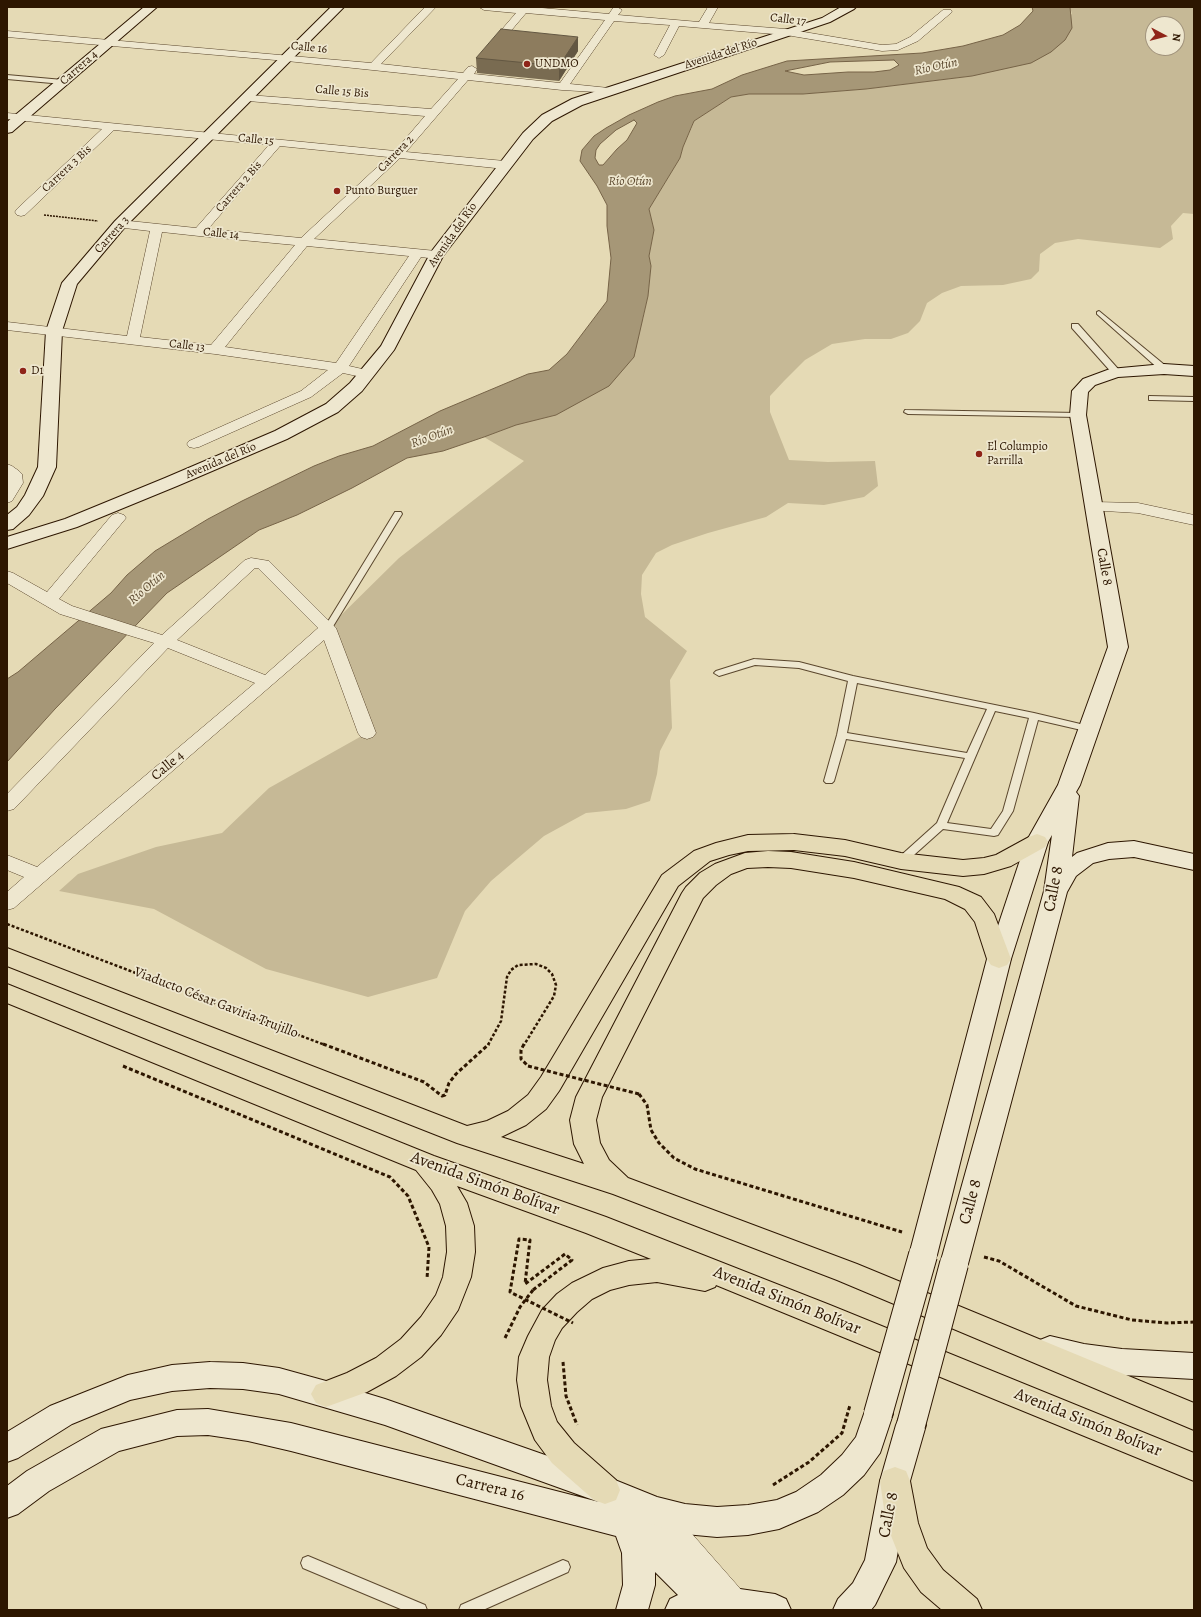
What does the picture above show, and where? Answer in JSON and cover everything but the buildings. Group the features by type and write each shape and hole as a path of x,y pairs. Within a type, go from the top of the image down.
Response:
{"main road":[{"path":"466,1136 493,1129 517,1118 537,1102 550,1084 670,881 702,856 724,848 748,843 794,842 845,848 901,860 963,868 984,866 1003,861 1036,842"},
{"path":"621,1186 600,1167 587,1144 583,1120 589,1097 694,894 708,878 723,869 745,862 768,859 791,860 854,870 951,893 973,903 986,920 999,959"},
{"path":"7,957 466,1136 621,1186 847,1272 1194,1417"},
{"name":"Avenida Simón Bolívar","path":"7,993 425,1163 596,1225 820,1314 1194,1467"},
{"path":"326,1394 357,1383 386,1367 411,1348 426,1332 448,1301 457,1277 460,1258 460,1226 453,1203 441,1182 425,1163"},
{"path":"605,1490 563,1453 546,1430 536,1406 532,1380 536,1351 542,1336 552,1319 566,1303 582,1291 603,1280 628,1273 657,1270 695,1276 820,1314"},
{"path":"895,1481 902,1523 915,1557 932,1581 966,1610"}],"street":[{"name":"Carrera 4","path":"7,129 151,7"},
{"name":"Carrera 3","path":"7,525 23,511 34,496 47,468 54,331 70,284 120,224 211,136 338,7"},
{"path":"373,67 432,7"},
{"name":"Calle 17","path":"484,7 524,9 612,18 786,32 882,48 898,47 914,39 947,12"},
{"path":"562,87 619,7"},
{"path":"702,25 713,7"},
{"name":"Avenida del Río","path":"71,523 300,427 332,408 356,387 388,347 436,255 528,136 547,118 577,102 826,20 850,7"},
{"name":"Carrera 2","path":"215,350 304,242 398,154 524,9"},
{"path":"659,55 676,23"},
{"name":"Calle 16","path":"7,34 108,44 287,58 609,91"},
{"name":"Calle 15 Bis","path":"248,98 434,113"},
{"name":"Calle 15","path":"7,116 505,165"},
{"name":"Carrera 3 Bis","path":"21,212 112,126"},
{"name":"Carrera 2 Bis","path":"199,232 278,142"},
{"name":"Calle 14","path":"120,224 436,255"},
{"path":"133,340 157,228"},
{"path":"194,444 306,394 340,368 418,253"},
{"name":"Calle 13","path":"7,326 215,350 340,368 366,374"},
{"path":"1109,374 1164,369 1194,371"},
{"name":"Calle 8","path":"641,1518 685,1519 717,1522 748,1520 779,1514 807,1502 832,1485 853,1465 869,1443 864,1409 926,1248 999,959 1036,842 1069,786 1118,647 1078,415 1080,391 1089,382 1109,374"},
{"path":"7,469 14,474 15,483 7,498"},
{"path":"1094,507 1138,508 1194,520"},
{"path":"49,601 118,518"},
{"path":"7,543 71,523"},
{"path":"7,558 71,523"},
{"path":"7,805 165,641 251,563 264,564 328,628 367,733"},
{"path":"7,576 66,610 165,641 267,682"},
{"name":"Calle 4","path":"7,903 267,682 328,628"},
{"name":"Calle 8","path":"850,1610 864,1594 880,1562 895,1481 1056,891 1069,786"},
{"path":"1056,891 1068,871 1085,858 1108,851 1134,849 1194,862"},
{"path":"7,862 38,876"},
{"path":"1017,1342 1084,1357 1122,1362 1194,1366"},
{"path":"7,1448 62,1415 128,1388 172,1378 210,1375 243,1376 279,1381 385,1412 605,1490 641,1518 638,1553 639,1585 632,1610"},
{"name":"Carrera 16","path":"7,1504 38,1481 112,1439 177,1423 208,1422 270,1432 641,1518 714,1606 775,1610"}],"lane":[{"path":"7,77 64,82"},
{"path":"1099,313 1164,369"},
{"path":"1076,326 1109,374"},
{"path":"1152,398 1194,398"},
{"path":"908,412 1078,415"},
{"path":"328,628 398,514"},
{"path":"719,673 754,662 799,665 853,679 1090,728"},
{"path":"829,780 842,735 853,679"},
{"path":"901,860 941,825 992,707"},
{"path":"941,825 994,833 1008,811 1034,716"},
{"path":"842,735 970,756"},
{"path":"308,1562 420,1610"},
{"path":"466,1610 563,1567"}],"path":[{"path":"21,212 120,224"},
{"name":"Viaducto César Gaviria Trujillo","path":"7,924 424,1082 442,1096 445,1095 449,1083 456,1074 489,1044 501,1021 507,977 511,970 518,966 536,964 546,968 552,974 556,985 554,996 527,1037 521,1050 521,1059 528,1066 639,1094 647,1105 651,1130 659,1143 674,1158 695,1169 926,1248"},
{"path":"118,1064 390,1177 408,1196 430,1247 426,1281"},
{"path":"505,1338 520,1307 533,1290 572,1260 565,1254 525,1284 530,1240 519,1239 510,1292 573,1323 571,1330"},
{"path":"956,1257 999,1261 1076,1306 1083,1308 1132,1320 1194,1322"},
{"path":"563,1359 566,1396 580,1432"},
{"path":"768,1487 775,1485 810,1462 842,1433 864,1409"}],"shaded area":[{"path":"1070,7 1194,7 1194,214 1183,213 1171,226 1173,239 1160,248 1078,239 1055,243 1040,254 1039,271 1031,279 1003,285 961,286 942,293 927,303 920,321 908,333 891,339 865,339 832,344 805,360 770,396 770,412 789,460 828,462 875,461 878,486 864,497 824,505 788,503 766,517 708,533 672,545 656,553 642,575 641,594 645,617 687,651 670,680 672,728 660,751 657,774 650,801 626,809 586,813 544,836 491,881 465,911 437,978 368,997 266,969 154,909 59,891 78,874 156,847 222,833 269,788 367,733 328,628 399,558 524,461 484,437 516,425 556,415 643,319 648,296 651,266 649,256 654,230 649,209 680,158 694,121 731,97 749,94 803,94 866,89 972,76 1072,14"}],"water":[{"name":"Río Otún","path":"1032,7 1070,7 1072,28 1065,40 1051,52 1031,63 972,76 866,89 803,94 749,94 731,97 694,121 680,158 649,209 654,230 649,256 651,266 648,296 634,357 609,386 556,415 516,425 443,451 407,458 352,488 297,515 259,530 167,593 55,709 7,762 7,679 18,672 111,593 127,575 155,551 208,519 314,466 339,456 373,446 440,411 528,374 549,370 567,354 607,301 611,258 607,226 607,205 597,186 580,161 582,150 594,136 629,115 658,102 675,96 712,89 742,75 787,61 922,53 963,46 1003,35 1020,25 1033,11","holes":["894,60 899,65 890,70 874,72 804,75 785,71 830,62","634,120 637,123 627,140 603,165 599,165 595,158 596,150 600,144 616,130"]}],"place":[{"name":"UNDMO","path":"527,64"},
{"name":"Punto Burguer","path":"337,191"},
{"name":"D1","path":"23,371"},
{"name":"El Columpio Parrilla","path":"979,454"}]}
